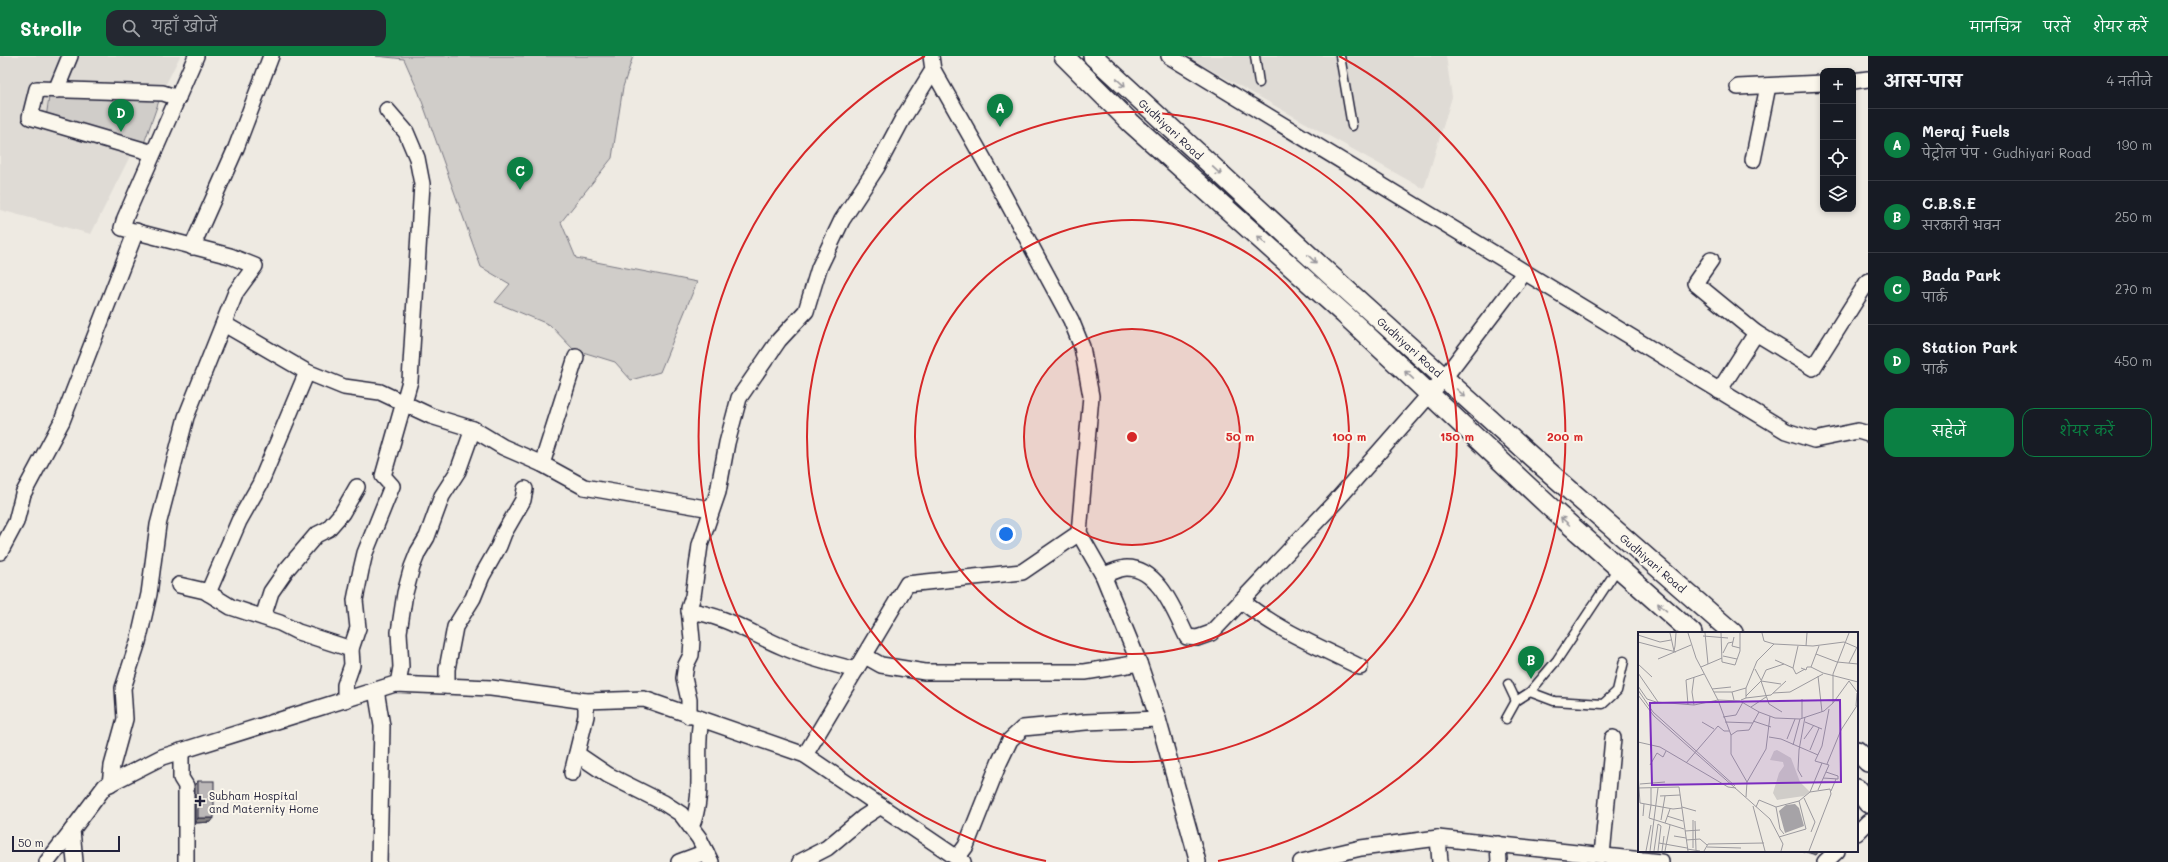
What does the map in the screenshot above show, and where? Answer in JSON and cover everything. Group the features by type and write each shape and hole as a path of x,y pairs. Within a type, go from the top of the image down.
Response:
{"street":[{"path":"56,90 70,56"},
{"path":"110,784 112,766 125,720 123,688 138,642 149,594 158,525 186,417 236,292 255,266 230,256 122,228 196,56"},
{"path":"192,247 236,148 271,56"},
{"name":"Gudhiyari Road","path":"1064,56 1131,123 1344,314 1552,509 1691,632"},
{"name":"Gudhiyari Road","path":"1093,56 1444,378 1732,632"},
{"path":"1169,56 1786,431 1814,440 1858,431 1868,434"},
{"path":"691,827 695,818 699,772 698,735 684,678 686,665 691,655 692,640 689,612 694,596 700,545 718,492 727,443 740,398 779,340 806,311 819,268 842,220 877,167 932,63"},
{"path":"932,63 1071,320 1082,347 1091,396 1079,533 1103,575 1139,663 1158,719 1198,862"},
{"path":"1856,81 1868,80"},
{"path":"1738,87 1820,83"},
{"path":"1753,160 1768,86"},
{"path":"153,153 30,117 37,89 162,93 178,98"},
{"path":"345,700 345,685 352,665 351,649 358,628 355,600 361,570 365,553 392,486 383,476 410,381 422,184 417,158 406,132 387,110"},
{"path":"0,552 16,522 23,494 62,421 136,231"},
{"path":"1711,260 1695,283 1756,333 1813,368 1868,281"},
{"path":"1103,575 1125,568 1135,569 1149,575 1175,612 1187,637 1197,638 1211,633 1284,554 1336,501 1444,378 1524,273"},
{"path":"224,324 307,372 344,387 380,392 431,416 473,429 504,447 542,464 584,486 711,509"},
{"path":"1719,391 1756,333"},
{"path":"542,464 576,357"},
{"path":"208,593 239,521 260,484 307,372"},
{"path":"398,684 401,667 400,632 405,593 412,567 426,537 442,496 458,471 473,429"},
{"path":"263,618 271,592 287,569 316,535 328,529 342,513 357,487"},
{"path":"447,686 447,669 455,627 473,598 482,576 523,500 525,489"},
{"path":"805,755 907,584 1022,572 1079,533"},
{"path":"179,585 205,590 231,607 280,623 298,632 351,649"},
{"path":"1242,601 1259,614 1289,632 1360,667"},
{"path":"689,612 699,612 735,623 784,647 856,670"},
{"path":"865,656 881,665 926,672 1085,672 1139,663"},
{"path":"47,862 105,786 162,757 398,684 491,688 586,701 644,700 805,755 960,860 999,762 1010,740 1023,728 1086,722 1158,719"},
{"path":"376,690 382,726 379,862"},
{"path":"572,773 586,716 586,701"},
{"path":"1602,855 1613,738"},
{"path":"181,751 181,778 186,786 186,862"},
{"path":"1858,752 1868,762"},
{"path":"577,754 608,775 664,803 681,814 691,827 708,857 679,862"},
{"path":"1858,790 1868,803"},
{"path":"800,862 827,848 864,817 881,806"},
{"path":"1858,832 1868,822"},
{"path":"72,830 75,862"},
{"path":"1300,862 1361,848 1438,838 1661,862"},
{"path":"1438,838 1440,862"},
{"path":"1498,844 1499,862"},
{"path":"1825,862 1836,852"}],"lane":[{"path":"1255,56 1259,83"},
{"path":"1340,56 1352,126"},
{"path":"1506,719 1516,701 1530,692 1557,660 1618,568"},
{"path":"1530,692 1554,701 1602,704 1617,692 1624,661"},
{"path":"1508,684 1516,701"}],"shaded area":[{"path":"0,56 180,56 91,234 0,210"},
{"path":"376,56 633,56 623,87 612,158 561,222 576,258 697,282 660,372 631,380 615,362 573,349 550,325 495,302 510,284 481,267 419,93 404,59"},
{"path":"1186,56 1446,56 1452,97 1424,189"},
{"path":"49,97 160,98 143,146 46,118"}],"building":[{"path":"198,781 214,781 214,818 198,818"}],"place":[{"name":"Meraj Fuels","path":"1000,127"},
{"name":"Station Park","path":"121,132"},
{"name":"Bada Park","path":"520,190"},
{"name":"C.B.S.E","path":"1531,679"},
{"name":"Subham Hospital and Maternity Home","path":"200,801"}]}
